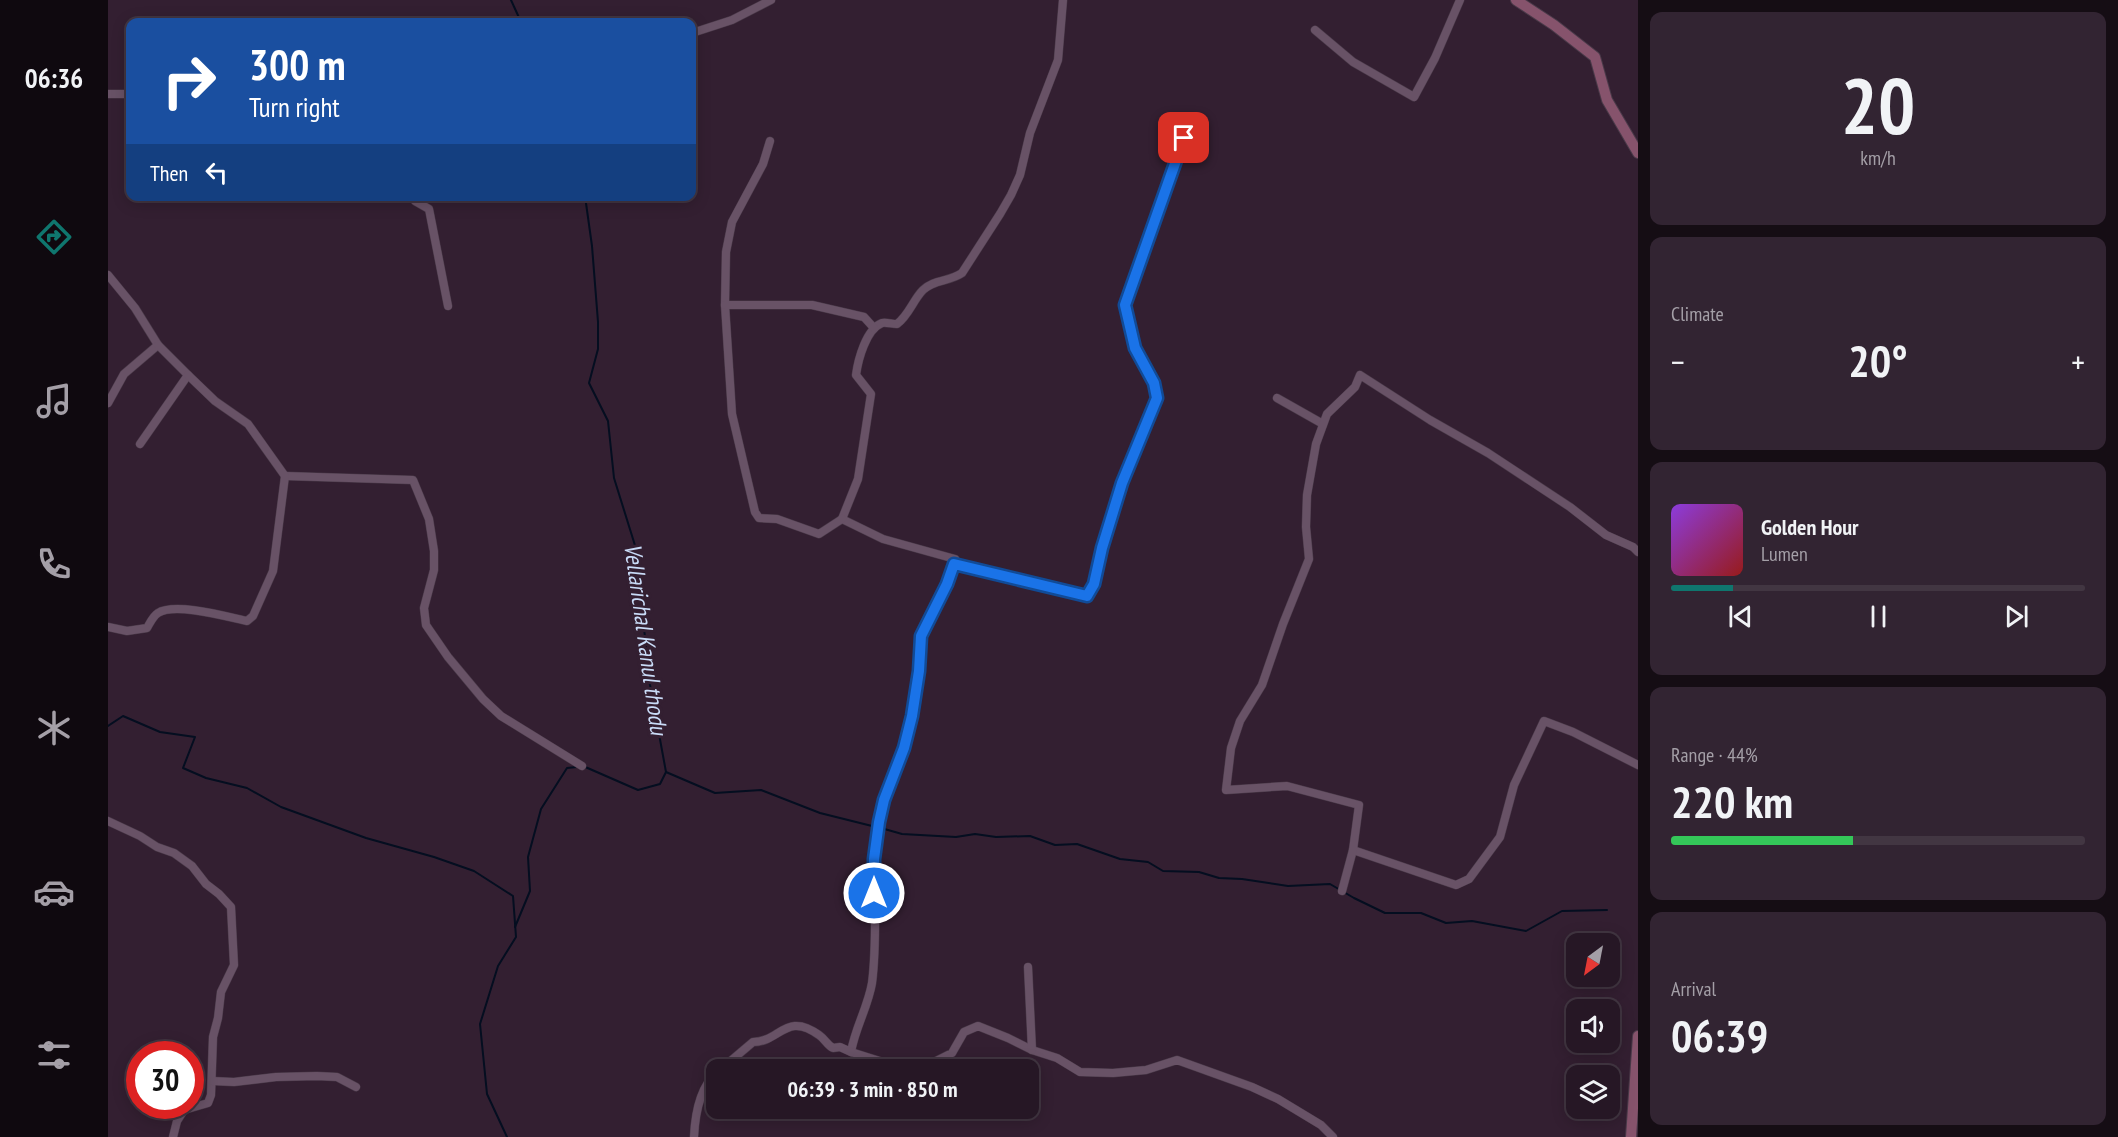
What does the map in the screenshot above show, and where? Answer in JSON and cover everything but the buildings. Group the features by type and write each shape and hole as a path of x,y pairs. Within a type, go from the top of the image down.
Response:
{"main road":[{"path":"1516,0 1554,25 1595,57 1607,100 1638,153"},
{"path":"1631,1137 1638,1036"}],"street":[{"path":"696,32 732,20 771,0"},
{"path":"770,141 763,164 732,222 726,252 725,305 732,414 754,512 759,518 777,519 819,534 842,519 858,479 872,394 856,375 865,342 874,328 883,323 897,324 904,318 923,290 937,281 953,279 962,273 1011,195 1020,175 1030,134 1058,60 1063,0"},
{"path":"1315,30 1353,62 1413,97 1435,58 1460,0"},
{"path":"108,94 126,94"},
{"path":"954,564 1087,596 1094,584 1102,548 1122,483 1157,398 1154,383 1135,348 1125,305 1184,138"},
{"path":"415,201 429,209 448,306"},
{"path":"108,275 135,308 158,345 215,401 248,424 285,476 273,571 252,616 247,621 200,611 165,610 156,614 147,628 128,631 108,627"},
{"path":"725,305 812,305 864,317 874,328"},
{"path":"108,403 124,374 158,345"},
{"path":"140,444 189,375"},
{"path":"1342,891 1353,850 1359,805 1287,786 1226,790 1231,748 1240,721 1262,685 1309,559 1306,527 1307,495 1316,444 1327,414 1354,387 1360,375 1430,420 1488,453 1570,507 1606,535 1633,547 1638,552"},
{"path":"1277,398 1323,424"},
{"path":"285,476 413,480 429,519 434,550 434,570 424,608 426,625 448,657 483,699 501,716 582,766"},
{"path":"842,519 883,539 955,559 947,584 921,636 919,671 912,716 904,748 887,792 879,822 873,880 872,982 866,1009 853,1039 851,1052"},
{"path":"1353,850 1456,885 1469,879 1500,837 1514,785 1544,721 1573,732 1638,765"},
{"path":"108,821 157,847 174,853 192,866 206,884 231,907 234,965 221,992 213,1037 212,1095 208,1103 184,1110 177,1121 173,1137"},
{"path":"1028,967 1032,1050"},
{"path":"732,1059 753,1042 763,1042 788,1026 804,1028 820,1036 833,1048 840,1047 904,1069 930,1064 952,1053 964,1032 978,1026 1032,1050 1057,1058 1080,1072 1113,1073 1146,1070 1177,1060 1252,1087 1278,1099 1321,1125 1334,1137"},
{"path":"212,1081 234,1083 276,1077 317,1076 336,1077 356,1087"},
{"path":"694,1137 695,1120 706,1087"}],"waterway":[{"name":"Vellarichal Kanul thodu","path":"511,0 519,18"},
{"name":"Vellarichal Kanul thodu","path":"583,766 638,790 660,784 666,772 648,674 638,555 614,478 608,421 589,383 598,349 598,322 586,201"},
{"path":"108,726 123,716 160,732 195,737 183,768 206,778 247,788 281,807 366,838 474,871 513,896 516,937 498,966 480,1024 487,1094 507,1137"},
{"name":"Vellarichal Kanul thodu","path":"515,927 530,891 528,857 541,809 567,768 577,767"},
{"path":"666,772 715,793 761,790 820,813 876,827"},
{"path":"881,828 902,834 956,837 975,834 996,837 1030,836 1055,845 1077,844 1120,859 1148,862 1163,871 1199,872 1219,878 1288,886 1330,884 1385,913 1421,913 1446,923 1472,921 1526,931 1562,911 1607,910"}],"route":[{"path":"874,893 874,859 879,822 892,775 904,748 912,716 919,671 921,636 947,584 954,564 1087,596 1094,584 1102,548 1122,483 1157,398 1154,383 1135,348 1125,305 1184,138"}]}
